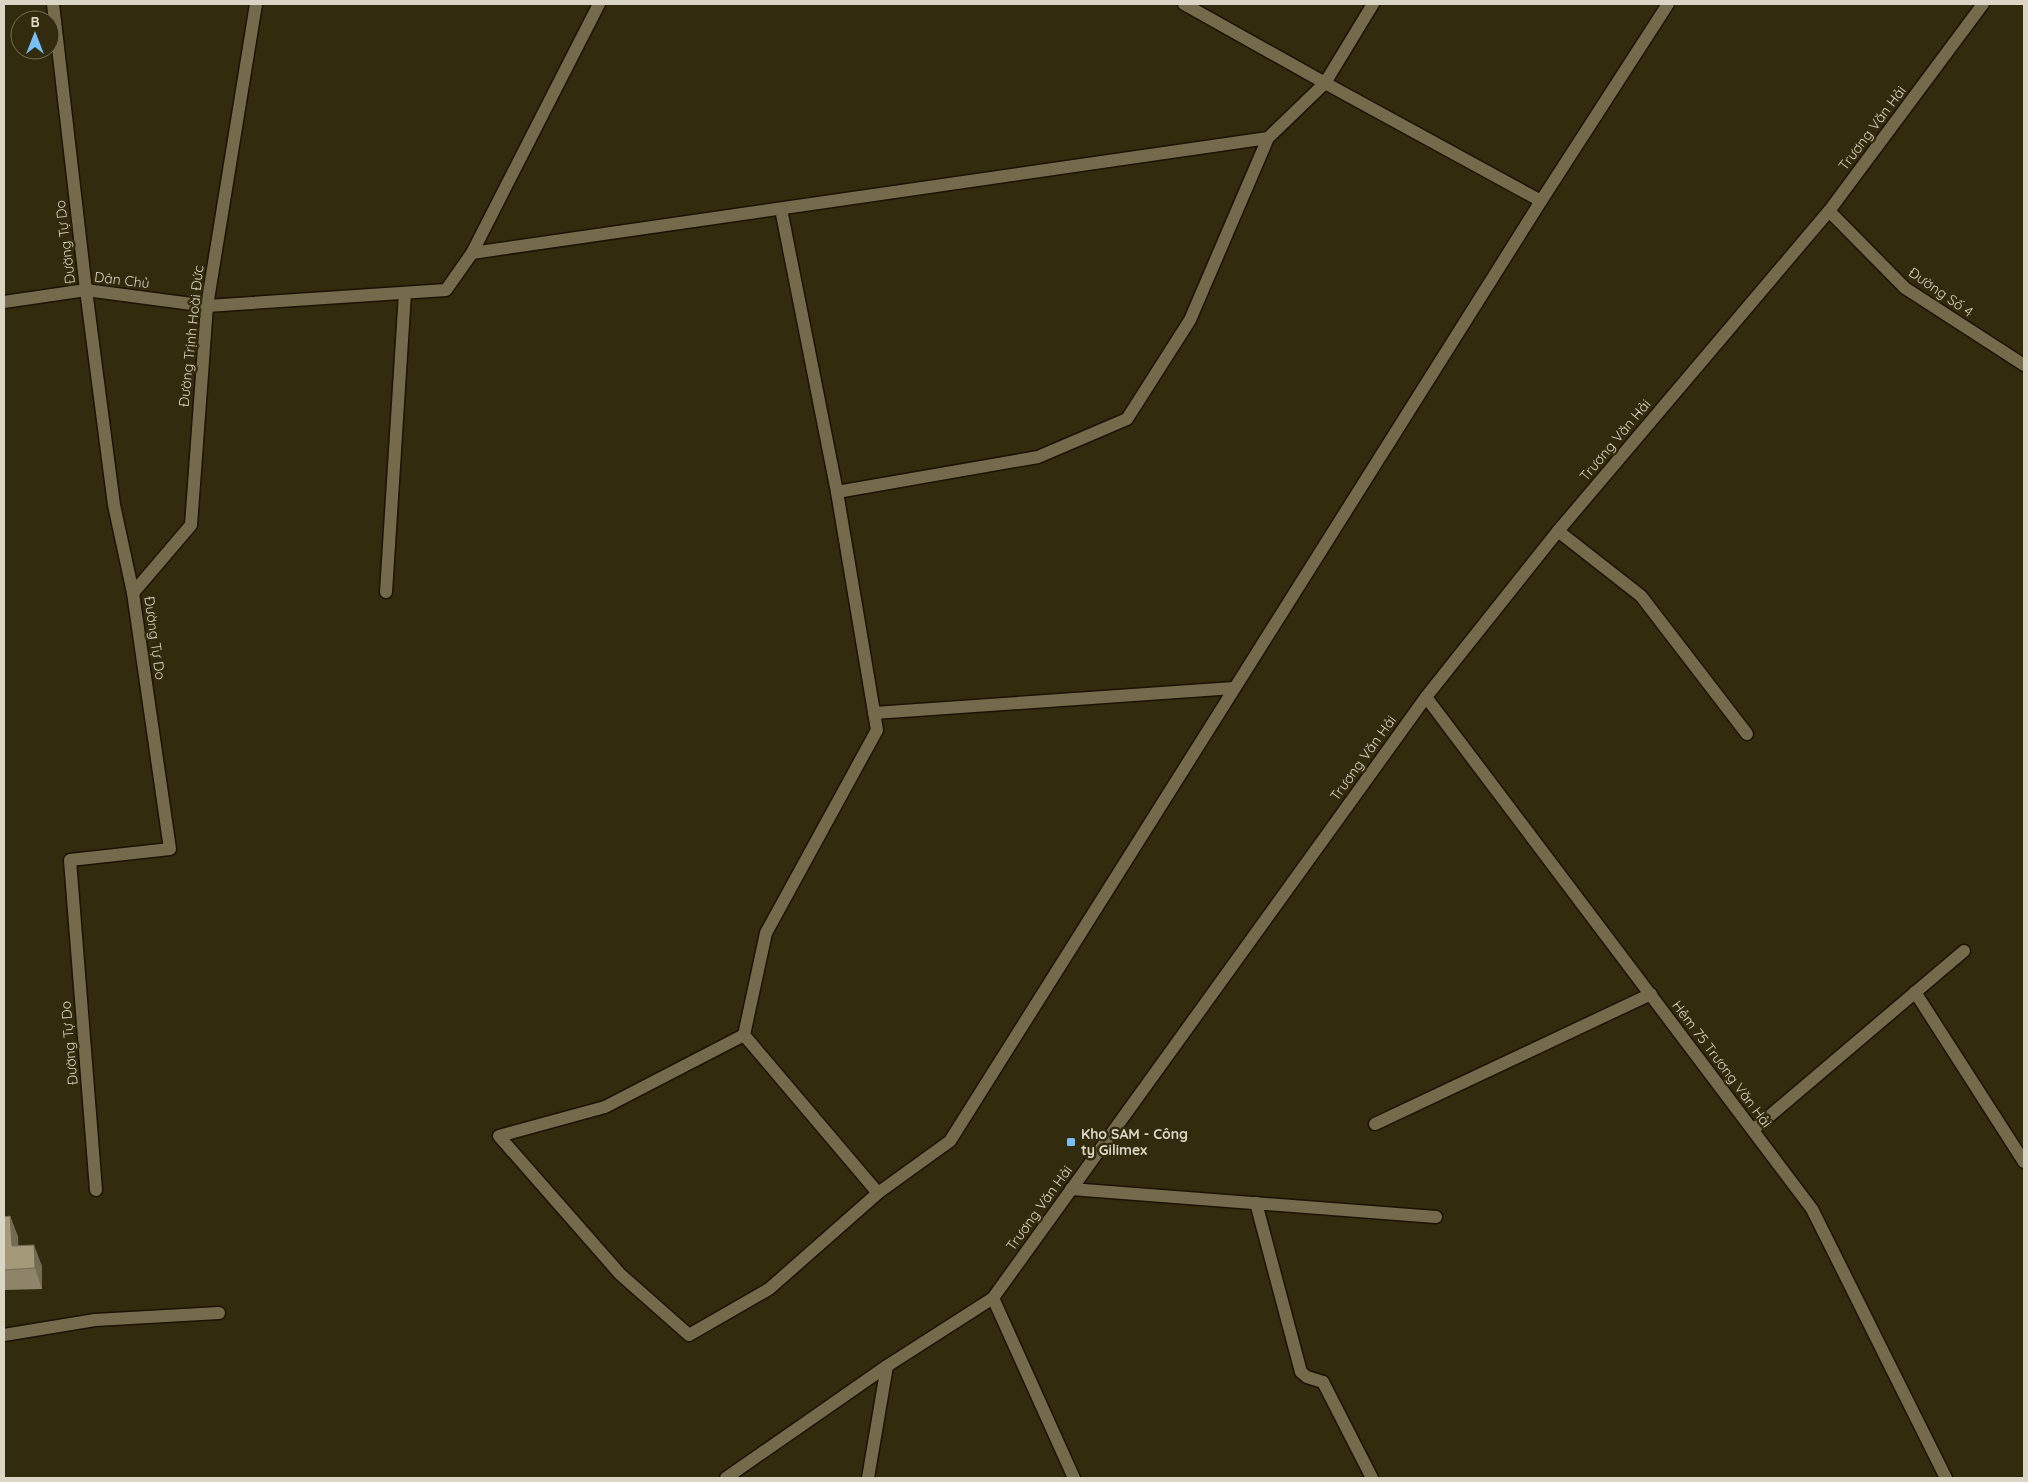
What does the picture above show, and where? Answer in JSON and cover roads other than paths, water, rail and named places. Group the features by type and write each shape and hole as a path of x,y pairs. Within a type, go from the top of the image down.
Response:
{"street":[{"name":"Đường Tự Do","path":"53,4 86,290 114,505 133,593 170,849 70,860 96,1190"},
{"name":"Đường Trịnh Hoài Đức","path":"133,593 191,525 207,306 256,4"},
{"path":"472,253 599,4"},
{"path":"1184,4 1541,200"},
{"path":"837,492 1038,457 1127,418 1190,320 1268,138 1325,83 1373,4"},
{"path":"744,1035 605,1106 499,1136 620,1274 689,1336 770,1289 878,1193 950,1141 1541,200 1668,4"},
{"name":"Trương Văn Hải","path":"726,1478 887,1366 992,1298 1426,697 1558,531 1829,211 1983,4"},
{"path":"472,253 1268,138"},
{"path":"744,1035 766,933 877,730 837,492 781,209"},
{"name":"Đường Số 4","path":"1829,211 1905,288 2024,365"},
{"name":"Dân Chủ","path":"4,302 86,290 207,306 446,290 472,253"},
{"path":"386,592 405,293"},
{"path":"1558,531 1641,596 1747,734"},
{"path":"874,713 1234,688"},
{"name":"Hẻm 75 Trương Văn Hải","path":"1426,697 1812,1208 1946,1478"},
{"path":"1753,1130 1964,951"},
{"path":"1915,992 2024,1162"},
{"path":"1375,1124 1650,994"},
{"path":"744,1035 878,1193"},
{"path":"1071,1189 1436,1217"},
{"path":"1256,1203 1301,1372 1307,1377 1323,1382 1372,1478"},
{"path":"992,1298 1074,1478"},
{"path":"4,1335 95,1320 219,1313"},
{"path":"868,1478 887,1366"}],"place":[{"name":"Kho SAM - Công ty Gilimex","path":"1071,1142"}]}
